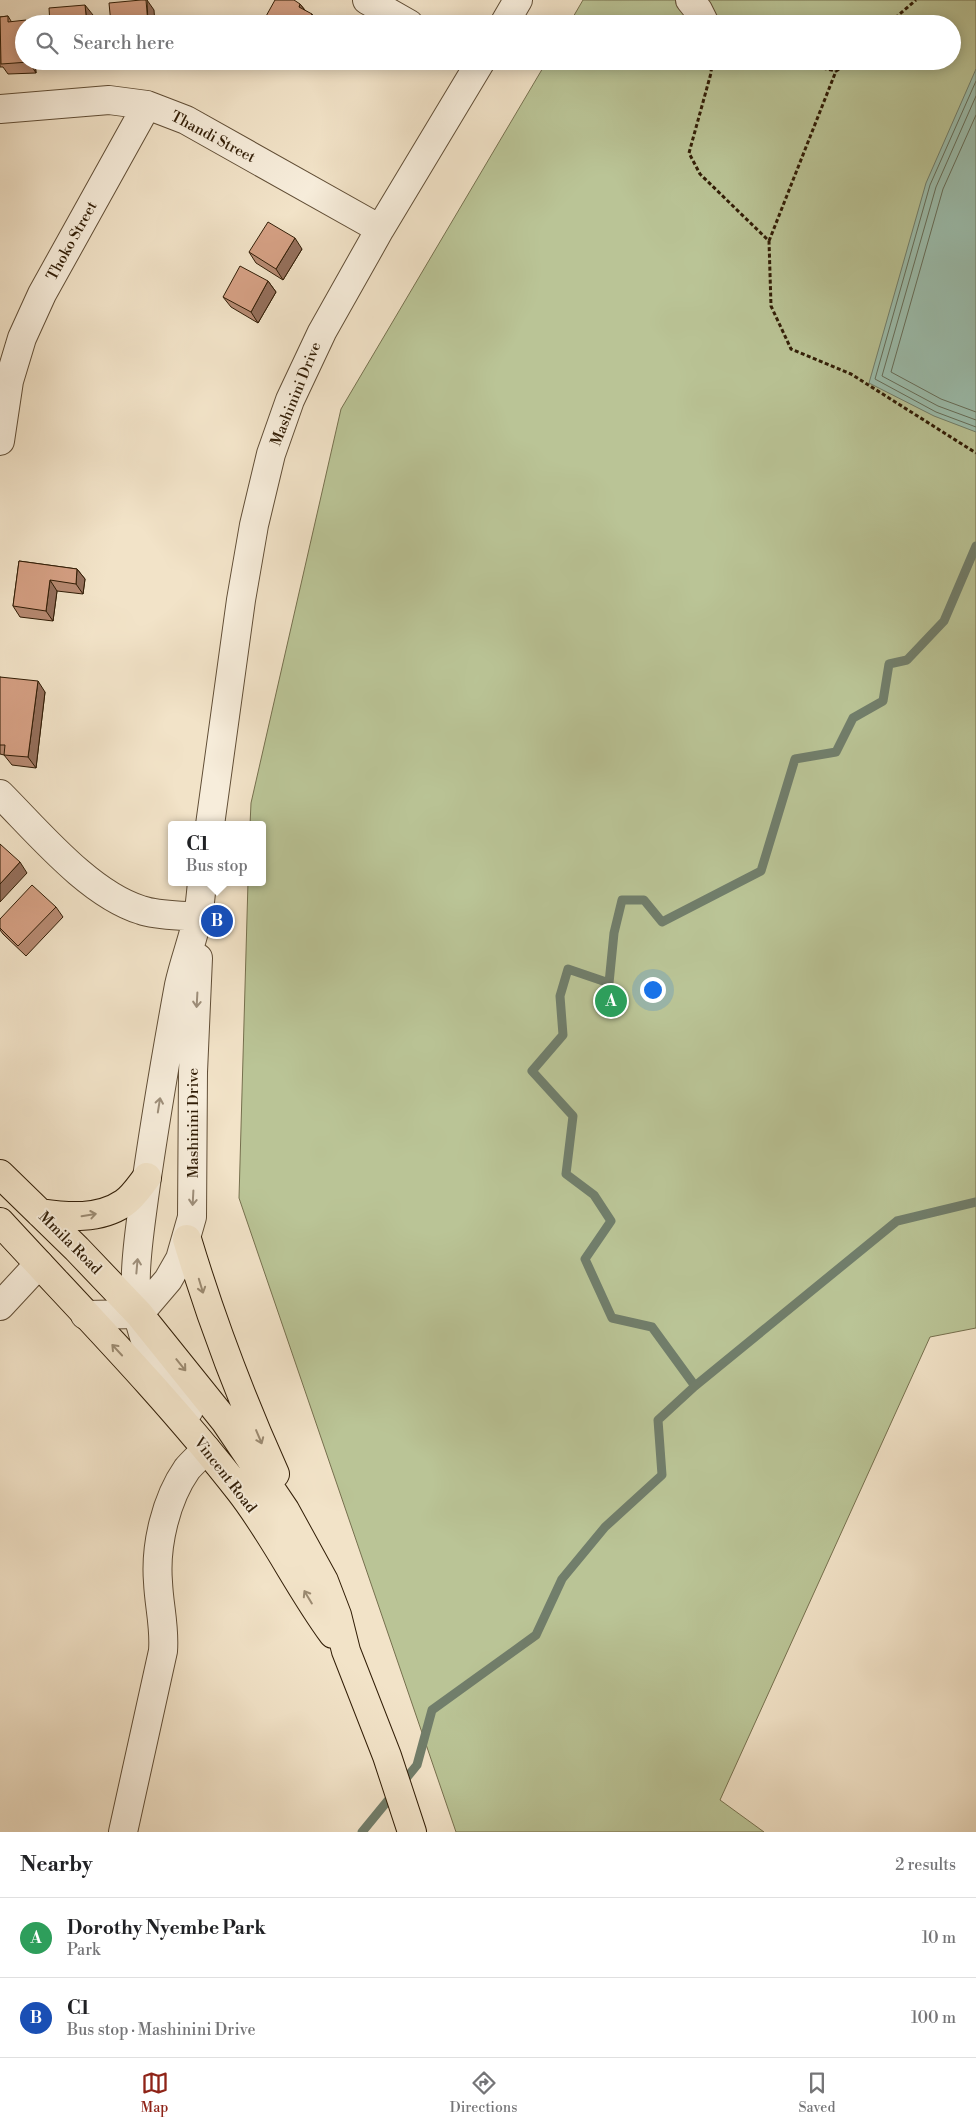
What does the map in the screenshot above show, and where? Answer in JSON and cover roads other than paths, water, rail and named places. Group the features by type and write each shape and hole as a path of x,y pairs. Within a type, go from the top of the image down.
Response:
{"main road":[{"name":"Mmila Road","path":"0,1174 77,1249 139,1314"},
{"path":"40,1213 68,1217 100,1213 123,1204 147,1177"},
{"path":"0,1222 85,1315"},
{"path":"187,1239 207,1304 256,1431 277,1478 285,1510"},
{"name":"Vincent Road","path":"139,1314 225,1421 285,1510 324,1581 337,1615 346,1651 387,1756 412,1832"},
{"name":"Vincent Road","path":"85,1315 170,1407 241,1492 326,1624 346,1651"}],"street":[{"path":"367,0 394,15"},
{"path":"509,15 518,0"},
{"path":"690,0 700,15"},
{"name":"Mashinini Drive","path":"211,821 243,591 254,525 271,454 290,400 322,332 380,229 474,70"},
{"name":"Thandi Street","path":"0,109 109,100 147,105 186,120 380,229"},
{"name":"Thoko Street","path":"0,441 4,380 22,338 42,294 147,105"},
{"path":"0,794 79,872 104,892 140,910 198,917"},
{"name":"Mashinini Drive","path":"139,1314 168,1280 180,1260 192,1217 192,1137 198,988 198,917 202,886"},
{"name":"Mashinini Drive","path":"198,917 180,982 147,1177 135,1294 143,1335 150,1355 166,1382 214,1444 241,1492"},
{"path":"0,1306 39,1264"},
{"path":"85,1315 139,1314"},
{"path":"123,1832 163,1651 164,1633 158,1581 160,1545 166,1516 176,1486 188,1468 206,1449"}],"water":[{"path":"976,69 976,432 934,416 869,383 926,183"}],"waterway":[{"path":"695,1386 652,1327 612,1318 585,1259 611,1221 594,1195 566,1174 573,1116 532,1071 563,1035 560,996 568,969 609,983 614,933 622,900 644,900 662,922 761,871 795,759 836,752 853,718 883,701 889,664 907,660 944,621 976,546"},
{"path":"362,1832 417,1765 432,1710 536,1635 562,1579 605,1527 662,1475 658,1420 695,1386 897,1221 976,1202"}],"place":[{"name":"C1","path":"217,921"},
{"name":"Dorothy Nyembe Park","path":"611,1001"}]}
